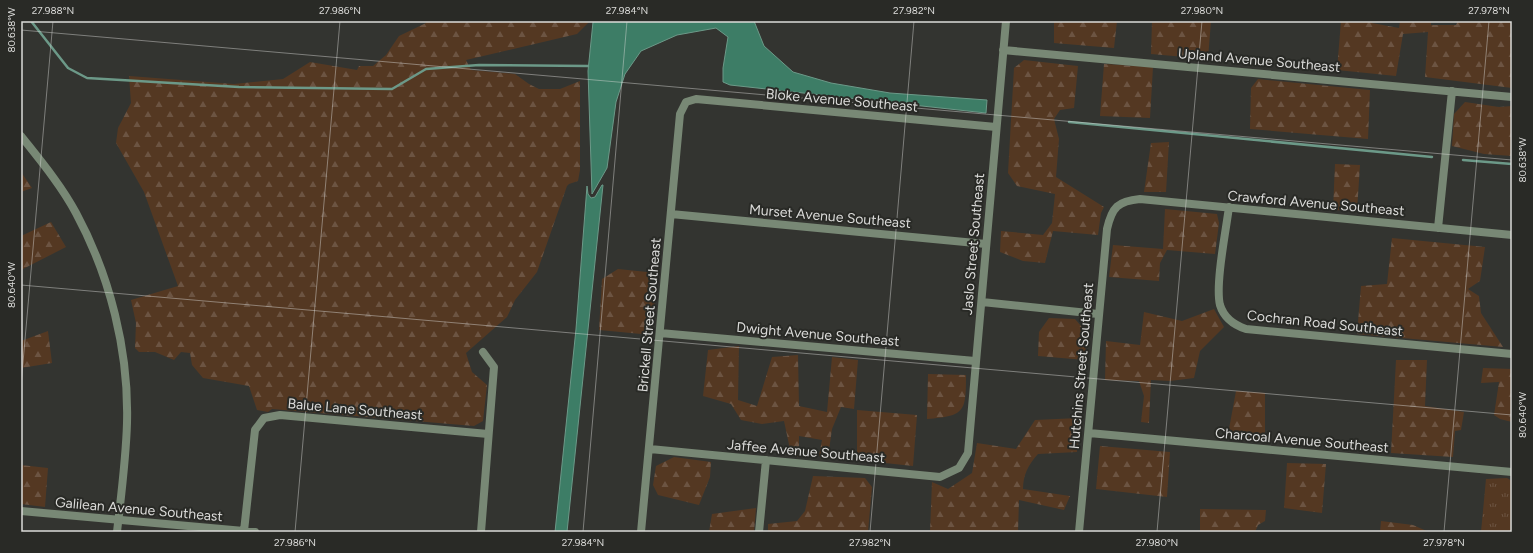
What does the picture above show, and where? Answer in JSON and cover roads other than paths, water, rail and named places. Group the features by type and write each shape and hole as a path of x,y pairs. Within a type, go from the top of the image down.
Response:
{"street":[{"name":"Jaslo Street Southeast","path":"959,468 968,453 974,361 982,302 1006,21"},
{"name":"Upland Avenue Southeast","path":"1003,50 1512,97"},
{"path":"1438,228 1452,91"},
{"name":"Bloke Avenue Southeast","path":"686,102 696,99 996,127"},
{"name":"Brickell Street Southeast","path":"641,532 650,449 680,114 686,102"},
{"path":"21,136 43,163 75,212 97,258 116,318 123,366 127,422 117,532"},
{"name":"Crawford Avenue Southeast","path":"1118,204 1128,200 1140,199 1512,235"},
{"name":"Hutchins Street Southeast","path":"1079,532 1107,229 1110,214 1118,204"},
{"name":"Cochran Road Southeast","path":"1229,208 1219,291 1220,305 1226,317 1236,326 1254,330 1512,354"},
{"name":"Murset Avenue Southeast","path":"671,214 986,244"},
{"path":"982,302 1098,314"},
{"name":"Dwight Avenue Southeast","path":"660,333 974,361"},
{"path":"481,532 494,367 483,352"},
{"name":"Balue Lane Southeast","path":"244,531 255,430 264,418 280,415 488,434"},
{"name":"Charcoal Avenue Southeast","path":"1089,433 1512,472"},
{"name":"Jaffee Avenue Southeast","path":"650,449 940,477 959,468"},
{"path":"759,532 766,460"},
{"name":"Galilean Avenue Southeast","path":"21,511 255,532"}],"waterway":[{"path":"31,21 68,68 87,78 239,87 392,89 426,69 479,65 588,66"},
{"path":"1069,122 1432,157"},
{"path":"1463,160 1512,164"}]}
